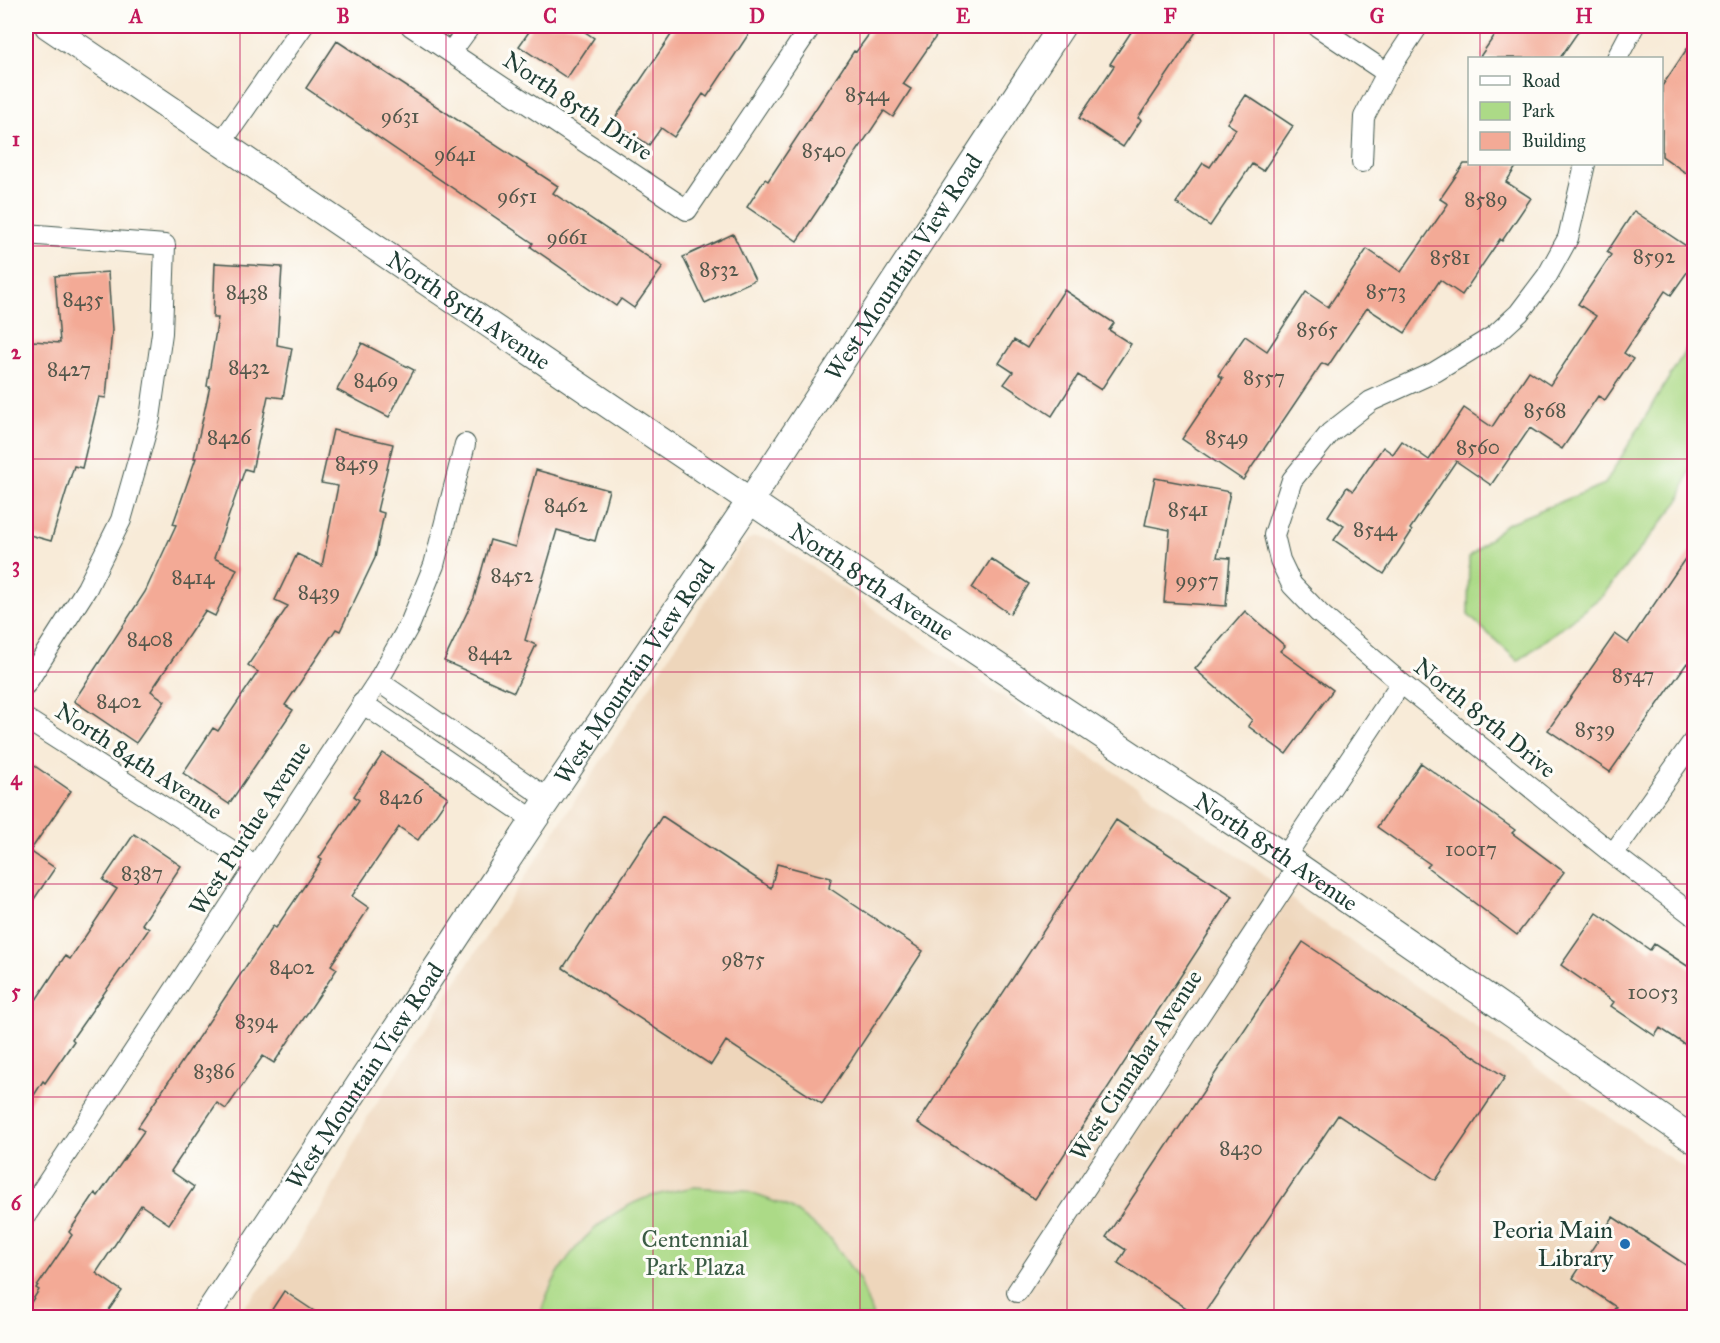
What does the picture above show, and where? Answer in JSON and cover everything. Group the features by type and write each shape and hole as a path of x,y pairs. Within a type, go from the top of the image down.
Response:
{"street":[{"name":"North 85th Avenue","path":"48,26 750,501 1292,862 1695,1140"},
{"path":"221,143 303,26"},
{"name":"North 85th Drive","path":"411,26 687,210 812,26"},
{"path":"451,52 470,26"},
{"name":"West Mountain View Road","path":"205,1317 548,799 750,501 1062,26"},
{"path":"1317,26 1387,73"},
{"path":"1362,162 1364,117 1387,73 1418,26"},
{"path":"1618,57 1634,26"},
{"name":"North 85th Drive","path":"1585,165 1568,238 1547,276 1519,313 1494,336 1435,372 1371,401 1330,433 1292,480 1274,535 1280,560 1292,585 1319,613 1401,683 1613,855 1695,916"},
{"path":"26,234 165,245 162,333 150,418 121,520 87,588 26,684"},
{"name":"West Purdue Avenue","path":"26,1215 378,681 410,624 434,565 465,444"},
{"path":"378,681 548,799"},
{"name":"West Cinnabar Avenue","path":"1017,1292 1292,862 1401,683"},
{"path":"362,703 534,820"},
{"name":"North 84th Avenue","path":"26,719 255,866"},
{"path":"1613,855 1695,740"}],"shaded area":[{"path":"754,537 771,539 1254,867 1307,912 1694,1174 1694,1317 234,1318 289,1257 328,1197 367,1118 741,547"}],"green space":[{"path":"1694,336 1694,457 1679,501 1602,596 1518,661 1468,615 1469,557 1506,524 1605,484"},
{"name":"Centennial Park Plaza","path":"693,1187 743,1190 791,1208 831,1239 860,1281 873,1317 540,1317 546,1298 565,1262 592,1231 625,1208 643,1199"}],"building":[{"path":"533,26 576,26 594,38 567,78 519,46"},
{"path":"677,26 754,26 707,97 703,94 674,137 661,128 649,145 613,121"},
{"path":"875,26 924,26 937,35 903,84 911,89 893,117 884,111 797,241 747,207 765,179 768,181 854,51 856,52"},
{"path":"1135,26 1200,26 1138,118 1141,120 1123,147 1079,118 1114,66 1110,64"},
{"path":"1501,26 1582,26 1561,57 1480,57"},
{"path":"1695,37 1695,160 1686,173 1663,157 1663,85"},
{"path":"337,41 558,186 553,193 663,267 634,308 621,299 616,306 531,247 533,243 306,88"},
{"path":"1246,95 1293,126 1263,171 1252,164 1210,226 1176,203 1203,163 1210,167 1236,129 1227,123"},
{"path":"1464,164 1517,165 1506,182 1531,198 1462,295 1440,280 1405,333 1367,308 1328,366 1322,363 1243,480 1182,439 1223,378 1218,375 1245,336 1267,351 1306,292 1328,307 1367,249 1401,272 1448,204 1440,199"},
{"path":"1634,211 1695,252 1695,261 1671,295 1665,291 1624,353 1633,359 1605,400 1598,396 1562,449 1530,428 1491,485 1456,461 1410,529 1412,531 1384,574 1334,540 1344,526 1328,516 1347,487 1353,491 1383,447 1393,454 1402,441 1429,460 1464,408 1492,427 1529,371 1550,385 1596,316 1578,304 1611,255 1607,252"},
{"path":"733,234 755,280 705,303 683,257"},
{"path":"215,263 282,267 277,345 292,348 283,398 268,396 252,471 245,469 214,558 237,569 215,616 205,611 151,691 165,701 136,743 74,701 145,592 176,525 173,524 196,458 194,458 210,386 207,386 218,318 213,318"},
{"path":"108,272 112,330 106,398 99,397 82,468 74,466 51,541 26,534 26,407 33,341 60,343 55,276"},
{"path":"1064,290 1114,323 1109,330 1131,344 1101,390 1078,375 1052,416 1004,384 1013,372 999,363 1014,340 1027,348"},
{"path":"362,343 414,370 389,417 337,390"},
{"path":"333,430 393,444 377,511 384,513 375,558 340,631 336,629 285,705 293,710 229,804 183,773 213,728 218,731 258,672 248,665 288,606 275,600 297,554 322,566 338,486 321,483"},
{"path":"536,470 609,490 595,541 557,530 525,640 536,645 514,692 444,661 474,598 490,540 515,547"},
{"path":"1155,478 1230,492 1217,557 1230,558 1226,606 1164,602 1170,530 1145,525"},
{"path":"1695,544 1695,668 1687,663 1610,772 1548,730 1615,634 1628,643"},
{"path":"991,559 1029,584 1010,614 972,588"},
{"path":"1245,611 1285,646 1280,651 1333,690 1286,754 1248,726 1252,720 1195,669"},
{"path":"383,753 448,797 418,840 399,827 352,896 369,908 331,965 337,969 274,1063 263,1056 226,1109 217,1103 171,1171 194,1187 169,1224 141,1205 96,1273 122,1291 104,1317 26,1317 26,1310 39,1290 36,1288 72,1235 69,1232 95,1193 98,1196 144,1131 138,1127 273,926 276,928 322,860 319,858 359,800 354,796"},
{"path":"26,760 71,791 30,851 55,868 26,911"},
{"path":"1421,763 1515,830 1512,833 1564,872 1517,935 1427,867 1430,864 1377,827"},
{"path":"662,816 771,888 777,864 831,878 829,888 923,951 822,1104 726,1041 711,1065 563,968"},
{"path":"1116,820 1233,896 1035,1199 918,1123"},
{"path":"134,834 181,866 142,924 149,929 26,1108 26,1015 65,956 70,959 117,889 103,880"},
{"path":"1597,913 1650,950 1654,944 1695,971 1695,1051 1660,1028 1655,1036 1611,1006 1614,1002 1561,965"},
{"path":"1303,942 1505,1077 1436,1180 1338,1115 1200,1317 1118,1263 1126,1250 1106,1237"},
{"name":"Peoria Main Library","path":"1613,1217 1695,1271 1695,1317 1608,1317 1616,1307 1573,1278"},
{"path":"284,1291 323,1317 267,1317"}],"place":[{"name":"Peoria Main Library","path":"1625,1244"}]}
